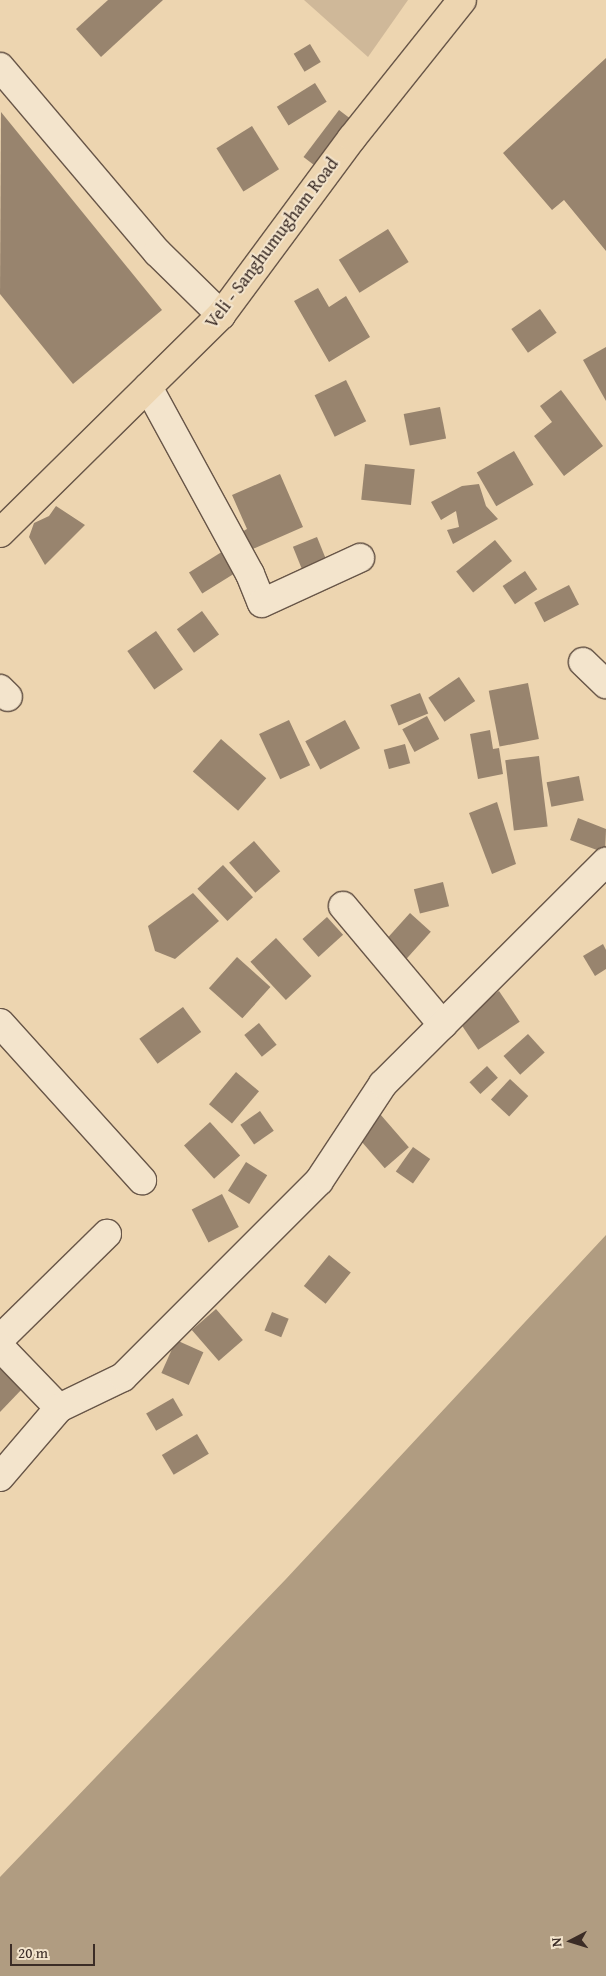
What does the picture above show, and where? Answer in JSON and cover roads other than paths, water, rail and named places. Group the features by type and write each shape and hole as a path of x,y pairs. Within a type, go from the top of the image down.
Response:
{"main road":[{"name":"Veli - Sanghumugham Road","path":"0,533 221,315 352,138 462,0"}],"street":[{"path":"0,67 157,252 221,315"},
{"path":"148,387 245,565 262,603 360,558"},
{"path":"583,662 606,684"},
{"path":"0,1477 59,1408 123,1377 319,1181 383,1084 606,862"},
{"path":"343,906 443,1025"},
{"path":"0,1023 142,1180"},
{"path":"0,1339 106,1234"},
{"path":"0,1347 59,1408"}]}
